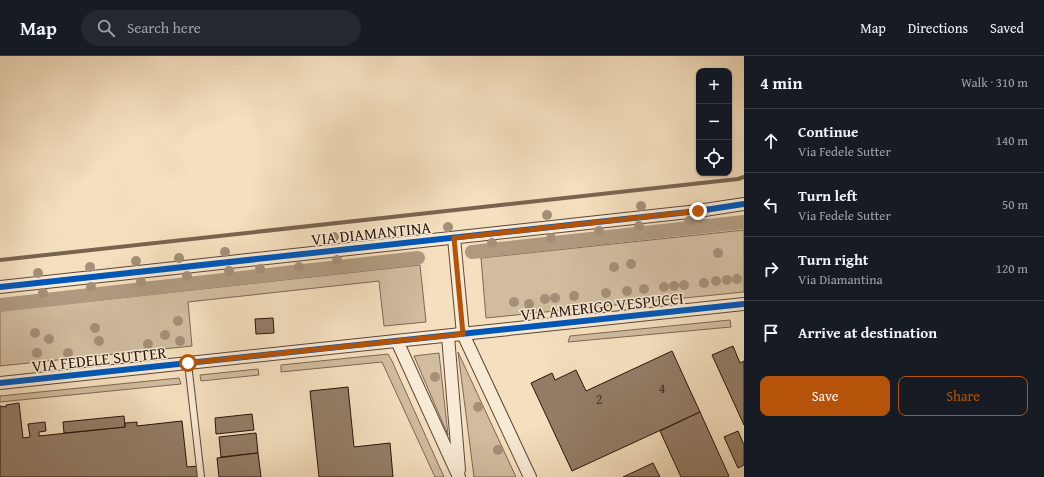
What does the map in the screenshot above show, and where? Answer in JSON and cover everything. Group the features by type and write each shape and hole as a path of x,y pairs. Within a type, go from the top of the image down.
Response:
{"street":[{"name":"VIA DIAMANTINA","path":"0,287 454,238 744,204"},
{"path":"454,238 463,334 530,477"},
{"name":"VIA AMERIGO VESPUCCI","path":"463,334 744,304"},
{"name":"VIA FEDELE SUTTER","path":"0,383 463,334"},
{"path":"448,336 459,477"},
{"path":"397,341 459,477"}],"lane":[{"path":"188,363 201,477"}],"shaded area":[{"path":"744,230 744,292 486,318 481,258"},
{"path":"420,265 426,322 384,326 379,281 188,302 192,346 0,366 0,311"},
{"path":"730,320 731,327 568,342 570,336"},
{"path":"458,352 516,477 474,477"},
{"path":"439,353 448,435 414,356"},
{"path":"388,354 444,477 435,477 382,362 281,372 281,365"},
{"path":"258,369 259,375 201,381 200,375"},
{"path":"179,378 181,384 0,402 0,396"}],"building":[{"path":"273,318 274,333 256,334 255,319"},
{"path":"733,346 740,363 744,361 744,425 712,355"},
{"path":"672,351 700,412 572,471 531,383 552,373 555,380 576,370 586,391"},
{"path":"348,387 354,447 390,443 393,477 319,477 310,391"},
{"path":"19,403 23,438 30,437 28,424 45,422 46,431 39,432 39,436 125,427 125,423 137,422 137,426 182,421 187,467 199,466 200,477 0,477 0,406 6,407 6,405"},
{"path":"700,412 729,476 727,477 681,477 660,431"},
{"path":"252,414 254,430 216,434 215,418"},
{"path":"124,416 125,427 64,433 63,422"},
{"path":"738,431 744,445 744,465 738,468 724,437"},
{"path":"256,433 258,453 221,457 219,437"},
{"path":"258,453 261,477 219,477 217,458"},
{"path":"653,463 660,477 623,477"}],"waterway":[{"path":"0,260 738,179 744,177"},
{"path":"472,252 744,222"},
{"path":"0,305 418,258"}],"cycle path":[{"path":"0,287 698,211 744,204"},
{"path":"0,383 744,304"}],"route":[{"path":"188,363 463,334 454,238 698,211"}]}
